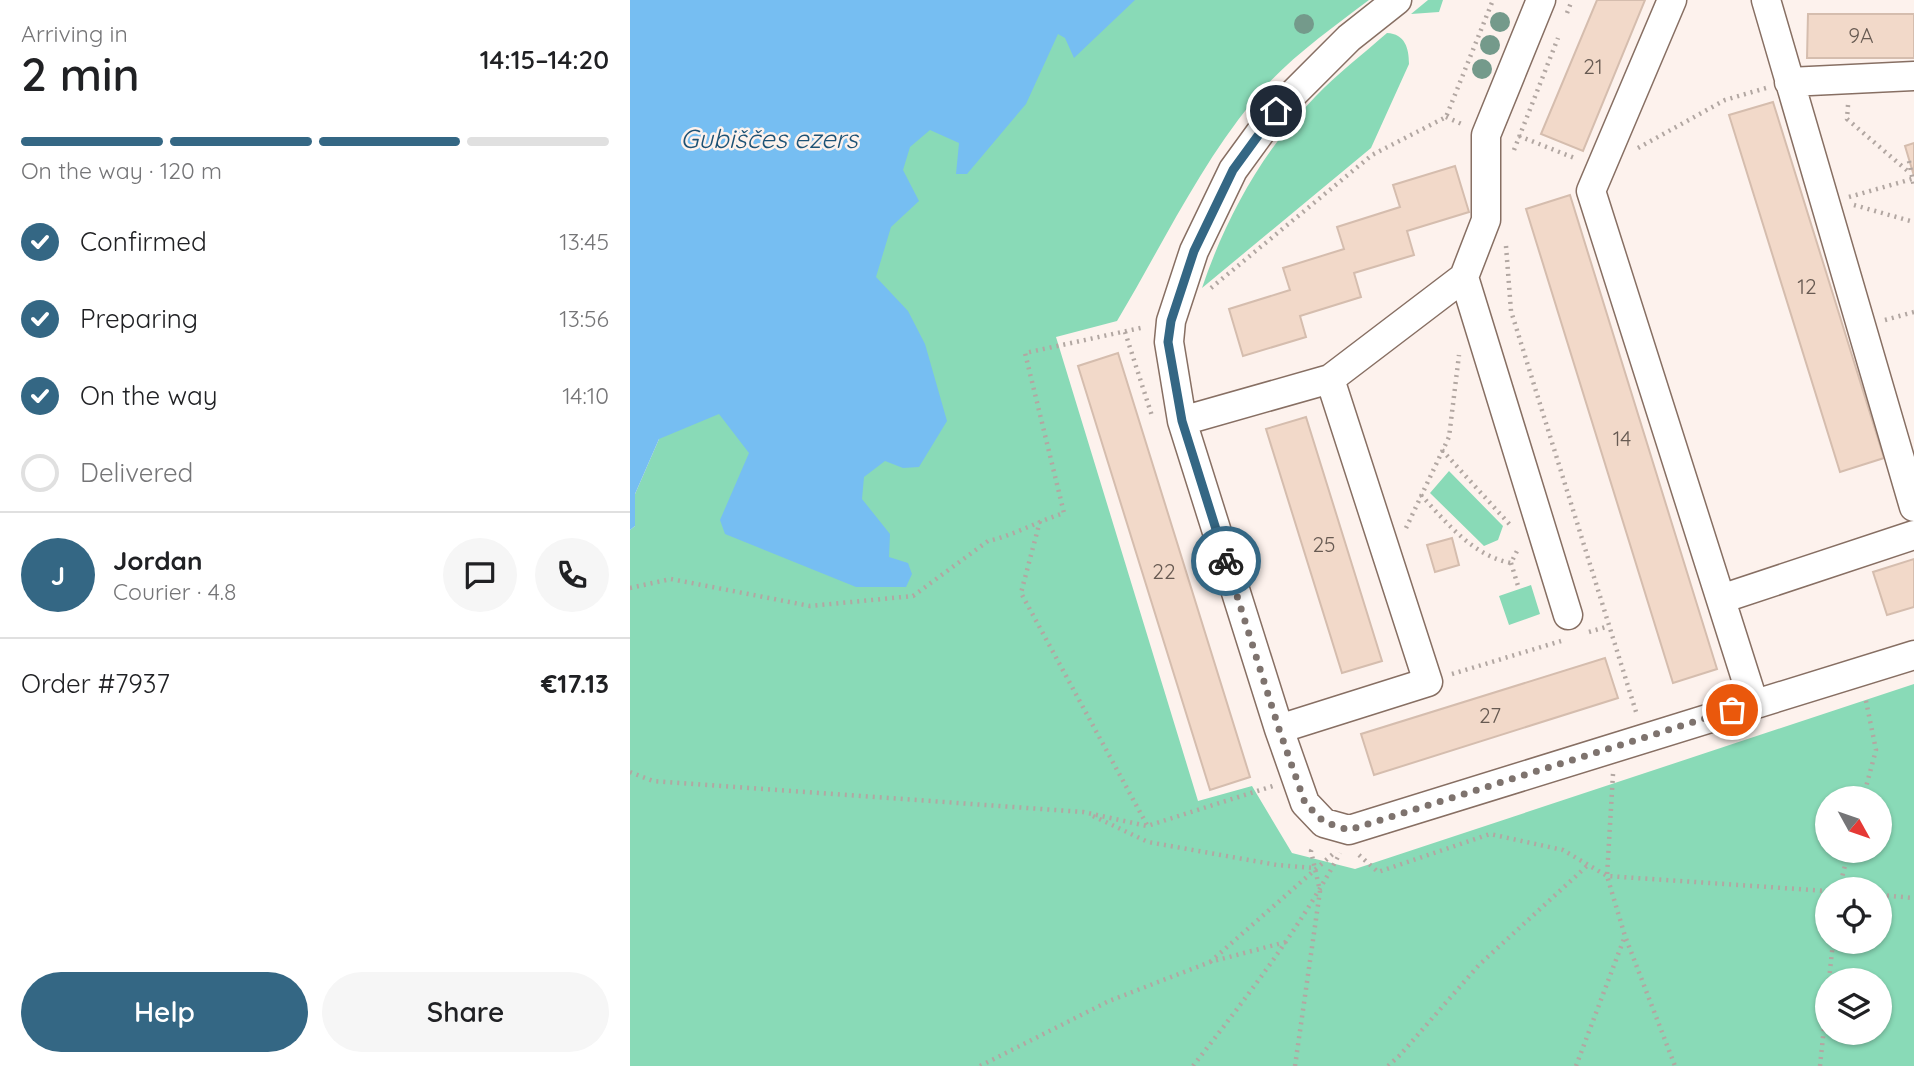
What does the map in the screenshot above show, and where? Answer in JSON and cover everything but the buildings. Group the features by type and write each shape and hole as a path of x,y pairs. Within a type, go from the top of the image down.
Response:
{"street":[{"path":"1397,0 1349,38 1276,111 1233,170 1194,251 1171,321 1168,342 1182,421 1305,803 1340,832 1914,654"},
{"path":"1182,421 1330,379 1464,277 1486,220 1486,135 1541,0"},
{"path":"1672,0 1591,191 1755,704"},
{"path":"1766,0 1788,82 1829,198 1914,507"},
{"path":"1788,82 1914,76"},
{"path":"1464,277 1533,537 1574,629"},
{"path":"1279,729 1428,682 1330,379"},
{"path":"1721,599 1914,535"}],"path":[{"path":"630,588 671,579 810,606 913,596 988,541 1003,538 1064,513 1025,354 1171,321 1371,155 1446,117 1493,0"},
{"path":"1563,25 1572,0"},
{"path":"1513,161 1519,136 1558,37"},
{"path":"1849,79 1847,120 1911,176"},
{"path":"1519,136 1601,168 1725,100 1788,82"},
{"path":"1909,161 1914,187"},
{"path":"1829,198 1911,176"},
{"path":"1829,198 1914,222"},
{"path":"1506,243 1511,311 1645,739"},
{"path":"1389,563 1449,437 1462,334 1479,328"},
{"path":"1442,450 1533,537 1511,563"},
{"path":"1421,495 1454,530 1494,560 1511,563"},
{"path":"1040,521 1021,593 1147,826"},
{"path":"1511,563 1519,589"},
{"path":"1428,682 1574,629 1609,626"},
{"path":"1860,671 1876,750 1866,786"},
{"path":"1614,748 1606,876 1625,936 1675,1066"},
{"path":"630,772 653,781 1083,812 1147,826 1296,779"},
{"path":"1083,812 1148,842 1277,865 1315,868"},
{"path":"1340,832 1378,872 1490,834 1563,850 1606,876 1815,890"},
{"path":"1192,1066 1262,979 1320,891 1311,851 1340,832"},
{"path":"1210,962 1315,868 1340,832"},
{"path":"1295,1066 1320,891 1340,832"},
{"path":"1388,1066 1479,965 1588,865"},
{"path":"1892,896 1914,898"},
{"path":"1576,1066 1625,936"},
{"path":"980,1066 1109,1001 1210,962 1286,942"},
{"path":"1820,1066 1822,1045"}],"green space":[{"path":"630,0 1369,0 1293,60 1252,102 1197,181 1117,321 1056,337 1198,801 1252,786 1292,853 1355,869 1914,684 1914,1066 630,1066 630,530 635,526 635,494 659,439"},
{"path":"1428,0 1443,0 1439,12 1411,14"},
{"path":"1387,33 1398,36 1405,43 1409,64 1371,148 1202,288 1234,211 1278,140 1323,89"},
{"path":"1449,471 1503,526 1498,540 1484,546 1430,493"},
{"path":"1531,585 1540,614 1509,625 1499,596"}],"water":[{"name":"Gubiščes ezers","path":"630,0 1135,0 1074,58 1065,38 1058,34 1026,104 967,174 956,174 959,143 930,130 910,147 903,170 919,201 891,227 876,277 908,311 925,344 947,421 919,467 903,468 885,461 864,477 862,499 890,534 889,557 908,563 912,574 906,587 856,587 725,534 720,520 749,453 719,414 659,439 635,494 635,526 630,530"}],"way so far":[{"path":"1226,561 1305,803 1324,822 1349,830 1732,710"}],"route":[{"path":"1226,561 1182,421 1168,342 1171,321 1194,251 1233,170 1276,111"}]}
